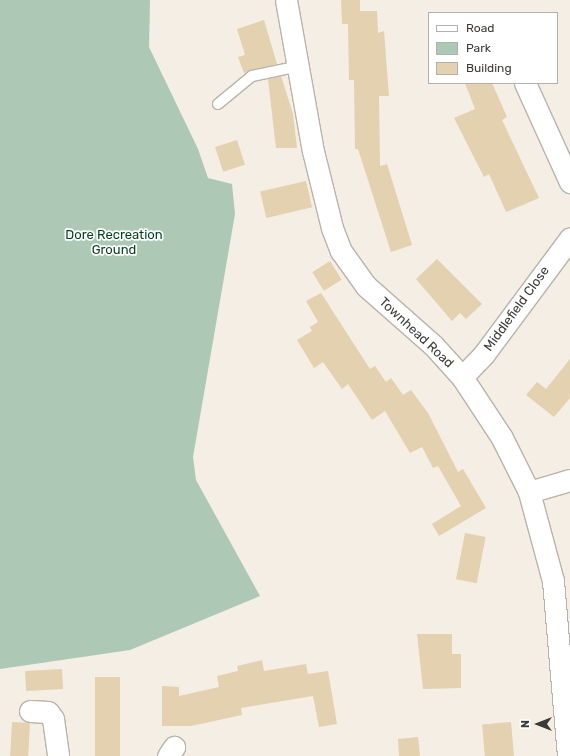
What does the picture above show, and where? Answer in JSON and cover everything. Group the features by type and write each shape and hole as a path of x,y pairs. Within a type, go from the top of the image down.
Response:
{"street":[{"name":"Townhead Road","path":"286,0 324,199 341,251 366,286 433,345 462,377 502,438 529,492 553,581 568,756"},
{"path":"526,84 543,101 570,182"},
{"name":"Middlefield Close","path":"462,377 484,354 570,238"},
{"path":"529,492 570,480"},
{"path":"30,711 48,712 53,719 58,756"}],"lane":[{"path":"218,104 252,76 299,66"}],"green space":[{"name":"Dore Recreation Ground","path":"0,0 150,0 149,47 198,149 208,178 232,184 235,214 193,457 196,480 260,596 130,650 0,669"}],"building":[{"path":"341,0 360,0 360,11 377,11 378,33 384,31 389,96 379,96 380,166 387,164 412,245 391,252 358,149 355,149 354,80 349,80 348,24 342,24"},
{"path":"264,20 277,64 244,73 238,57 245,55 237,29"},
{"path":"281,76 293,114 297,148 276,148 268,79"},
{"path":"465,84 492,84 507,117 502,120 539,198 506,212 489,174 484,177 454,118 475,109"},
{"path":"237,140 245,165 223,172 215,147"},
{"path":"306,181 312,207 266,218 260,192"},
{"path":"437,259 482,304 466,319 460,313 452,321 416,279"},
{"path":"330,261 342,280 324,291 312,272"},
{"path":"321,293 370,369 375,366 386,382 391,378 403,395 411,390 428,413 458,472 463,469 486,508 439,536 432,524 461,506 438,466 433,468 422,447 410,453 385,411 372,420 348,384 342,389 323,362 314,368 297,340 312,331 310,327 318,322 306,301"},
{"path":"570,359 570,398 554,417 526,395 537,382 546,389"},
{"path":"465,533 486,537 477,583 456,579"},
{"path":"417,634 452,634 452,654 461,654 461,688 423,689"},
{"path":"262,660 264,671 306,664 308,674 328,671 337,724 319,727 313,696 241,708 242,715 191,726 162,726 162,686 179,687 179,696 219,687 217,676 238,671 237,666"},
{"path":"62,669 63,689 26,691 25,671"},
{"path":"95,677 120,677 120,756 95,756"},
{"path":"12,722 30,723 28,756 10,756"},
{"path":"511,722 514,756 485,756 482,725"},
{"path":"418,737 420,756 399,756 398,739"}]}
